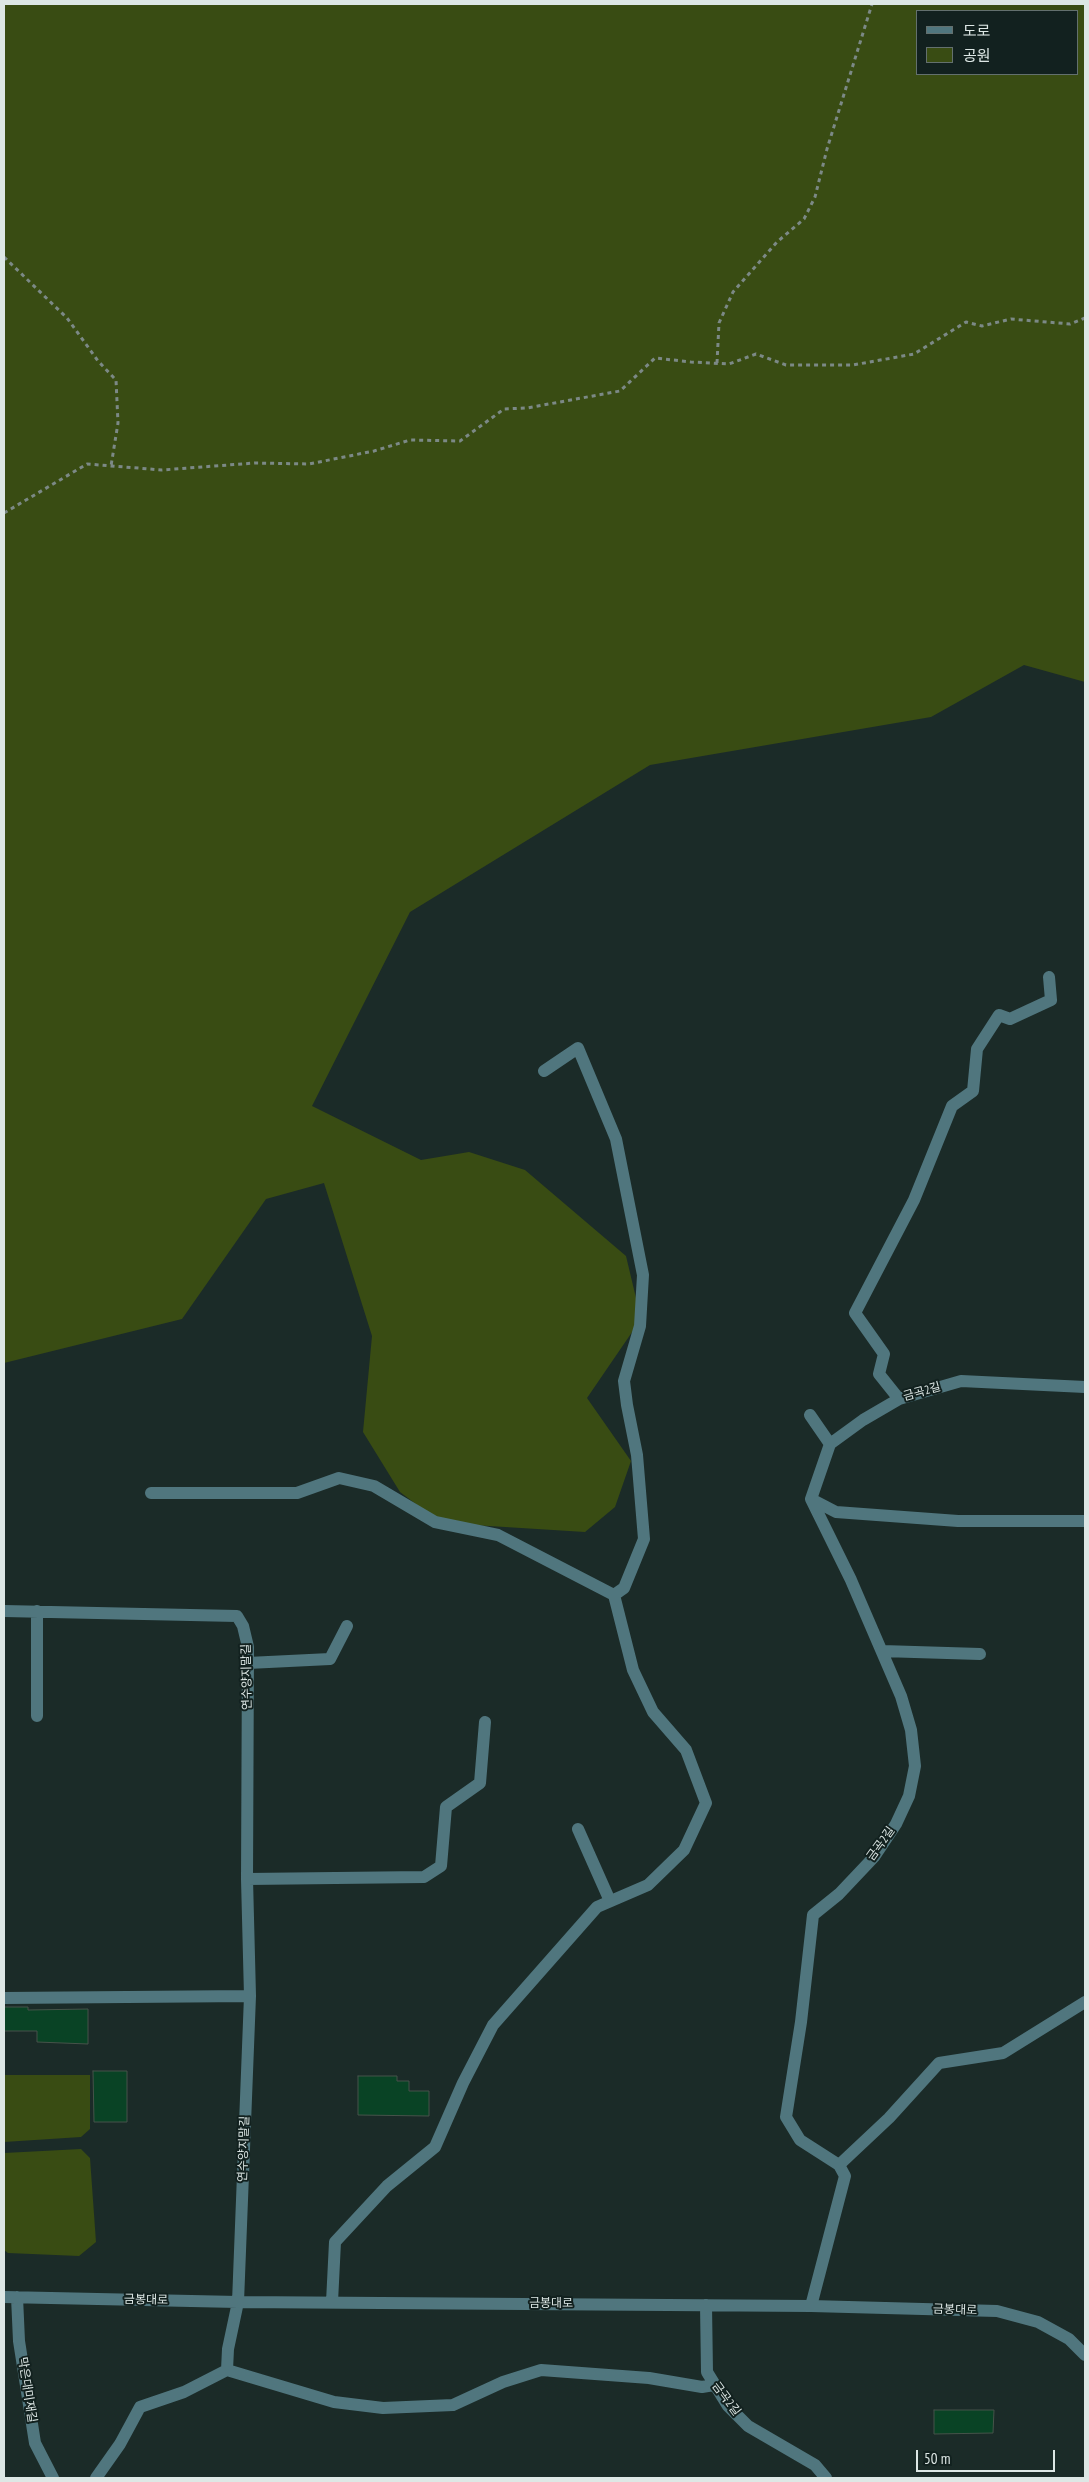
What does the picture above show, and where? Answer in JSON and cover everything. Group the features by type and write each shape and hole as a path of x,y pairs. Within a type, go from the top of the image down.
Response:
{"street":[{"path":"899,1399 879,1374 884,1354 855,1313 914,1200 952,1106 973,1091 977,1049 999,1015 1010,1019 1051,1000 1049,977"},
{"path":"544,1071 578,1048 616,1139 643,1275 640,1326 624,1381 637,1456 644,1539 624,1588 614,1595"},
{"name":"금곡2길","path":"830,1444 863,1420 899,1399 961,1381 1085,1387"},
{"path":"810,1415 830,1444 811,1499 836,1512 958,1520 1085,1522"},
{"path":"151,1493 298,1493 339,1478 374,1486 435,1522 498,1535 614,1595 633,1670 653,1712 686,1750 706,1803 684,1850 648,1884 597,1907 493,2026 463,2083 435,2147 387,2186 335,2242 332,2302"},
{"name":"금곡2길","path":"811,1499 901,1696 912,1730 915,1766 909,1796 896,1824 874,1857 839,1894 814,1915 801,2022 786,2117 800,2140 839,2165"},
{"name":"연수양지말길","path":"4,1611 237,1616 243,1626 247,1640 248,1663 250,1996 238,2302 228,2349 226,2370"},
{"path":"37,1716 38,1611"},
{"path":"248,1663 330,1659 347,1626"},
{"path":"882,1651 980,1654"},
{"path":"248,1879 424,1877 441,1866 446,1807 480,1783 485,1722"},
{"path":"578,1829 610,1902"},
{"path":"4,1998 250,1996"},
{"path":"812,2306 846,2176 839,2165 889,2118 939,2063 1003,2053 1085,2002"},
{"name":"금봉대로","path":"4,2297 238,2302 812,2306 997,2312 1038,2322 1069,2339 1085,2355"},
{"name":"막은대미재길","path":"17,2297 19,2341 35,2442 53,2478"},
{"name":"금곡2길","path":"706,2305 707,2372 728,2406 748,2426 815,2465 826,2478"},
{"path":"96,2478 120,2444 140,2407 184,2392 226,2370 334,2402 383,2408 453,2405 503,2382 541,2370 649,2378 702,2387 714,2384"}],"path":[{"path":"717,363 719,323 734,292 777,242 804,220 815,197 826,149 872,4"},
{"path":"4,257 66,318 98,361 116,380 118,423 111,466"},
{"path":"4,512 87,464 162,470 255,462 308,464 374,451 410,440 460,441 504,409 527,408 620,391 655,358 729,364 756,354 786,365 853,365 914,354 966,322 982,326 1011,319 1070,324 1085,318"}],"green space":[{"path":"4,4 1085,4 1085,682 1024,665 931,717 650,765 410,912 312,1106 421,1160 469,1152 525,1170 626,1256 641,1319 587,1398 631,1461 615,1507 585,1532 441,1523 400,1492 363,1432 372,1336 324,1183 266,1199 182,1319 4,1363"},
{"path":"4,2075 90,2075 90,2129 81,2137 4,2142"},
{"path":"81,2149 90,2158 96,2242 79,2256 8,2253 4,2250 4,2153"}],"building":[{"path":"4,2007 28,2007 28,2010 88,2009 88,2044 37,2042 37,2031 4,2031"},
{"path":"93,2071 127,2071 127,2122 94,2122"},
{"path":"358,2076 397,2076 397,2081 409,2081 409,2091 429,2091 429,2116 358,2115"},
{"path":"934,2410 994,2410 993,2433 934,2434"}]}
